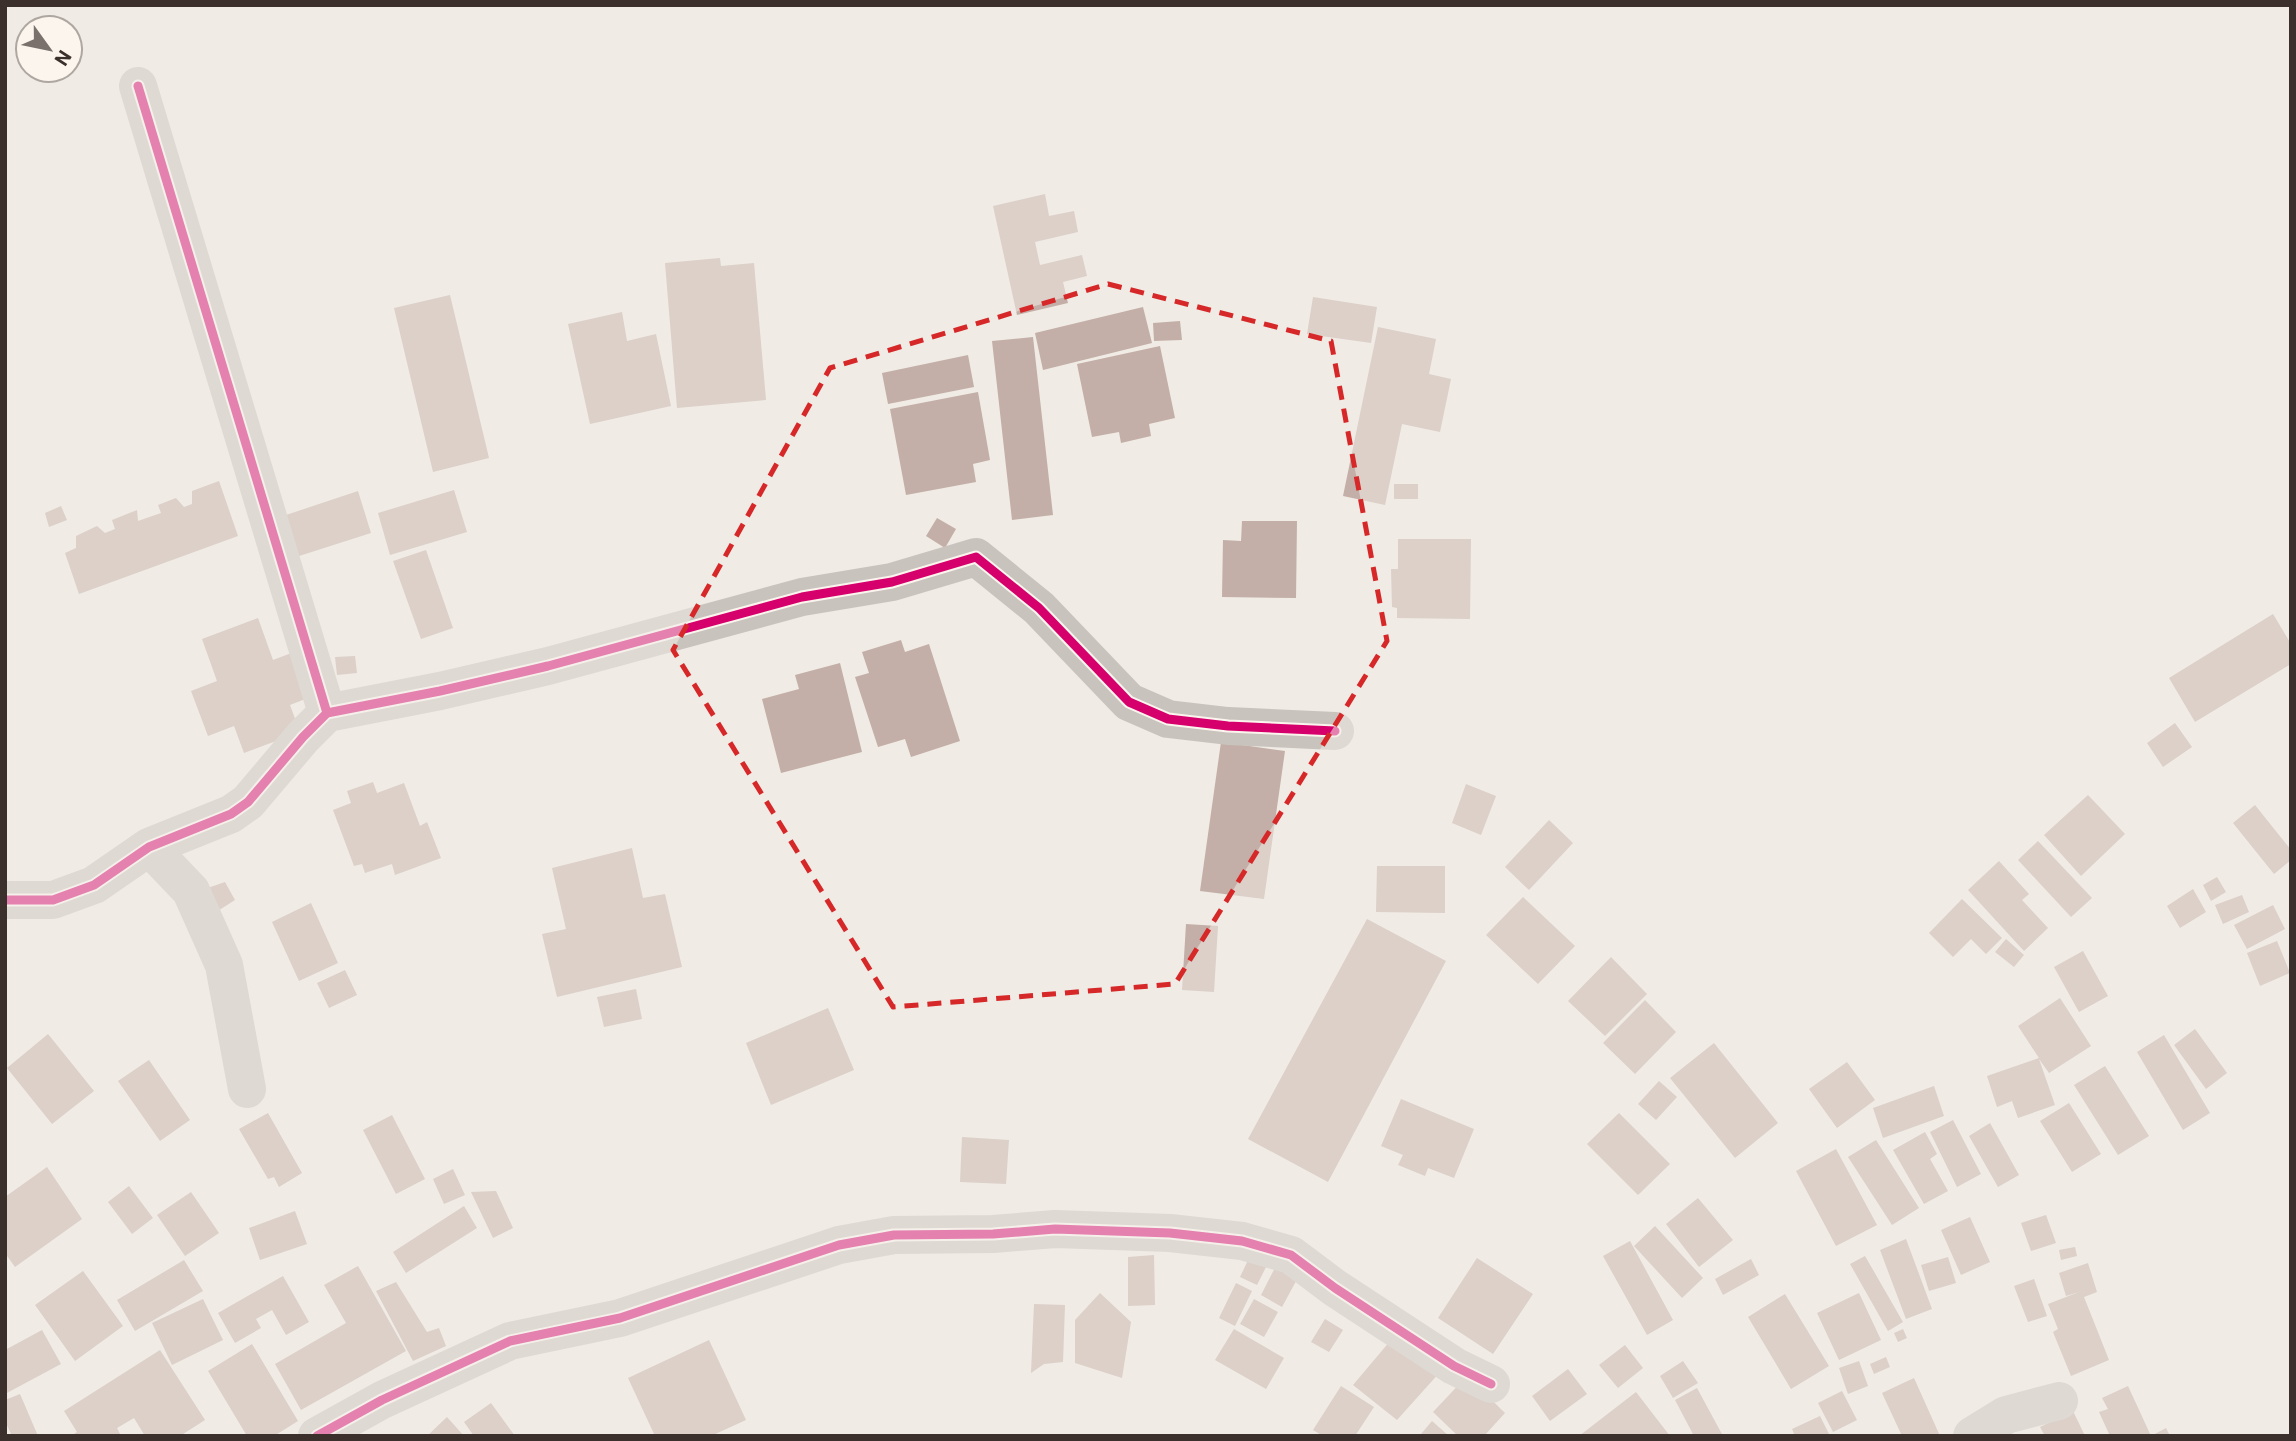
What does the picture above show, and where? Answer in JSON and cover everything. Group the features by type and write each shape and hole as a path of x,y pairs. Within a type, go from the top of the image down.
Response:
{"street":[{"path":"138,86 327,713"},
{"path":"5,900 53,900 94,885 149,847 231,814 248,802 327,713 548,666 802,597 892,582 976,557 1039,608 1129,702 1168,719 1228,726 1335,731"},
{"path":"149,847 191,891 224,965 247,1088"},
{"path":"317,1436 382,1400 510,1341 620,1318 839,1245 894,1235 993,1234 1055,1229 1170,1233 1242,1241 1291,1255 1335,1288 1454,1366 1491,1384"},
{"path":"1972,1436 2006,1415 2059,1401"}],"highlighted area":[{"path":"1108,284 1331,341 1387,641 1175,984 893,1007 673,650 830,368"}],"building":[{"path":"1045,194 1049,216 1074,211 1078,232 1035,242 1040,265 1082,255 1087,276 1063,282 1068,303 1017,315 993,206"},
{"path":"720,258 721,266 754,263 766,400 677,408 665,263"},
{"path":"450,295 489,458 433,472 394,308"},
{"path":"1313,297 1377,307 1371,343 1307,334"},
{"path":"1143,307 1152,343 1043,370 1035,333"},
{"path":"622,312 627,341 656,334 671,406 590,424 568,324"},
{"path":"1180,321 1182,340 1154,341 1153,323"},
{"path":"1378,327 1436,339 1429,374 1451,379 1440,432 1402,424 1385,505 1343,496"},
{"path":"1033,337 1053,515 1012,520 992,341"},
{"path":"1160,346 1175,418 1149,424 1151,436 1121,443 1119,432 1092,437 1077,364"},
{"path":"968,355 974,387 888,404 882,373"},
{"path":"978,392 990,460 973,464 976,482 906,495 890,409"},
{"path":"219,481 238,536 79,594 65,553 76,548 76,536 97,526 105,533 115,529 112,520 137,510 138,521 161,513 158,505 176,498 184,507 192,504 192,491"},
{"path":"1394,484 1418,484 1418,499 1394,499"},
{"path":"454,490 467,532 390,555 378,513"},
{"path":"358,491 371,533 296,557 283,516"},
{"path":"61,506 67,520 49,527 45,513"},
{"path":"937,518 956,529 945,548 926,536"},
{"path":"1242,521 1297,521 1296,598 1222,597 1223,540 1241,541"},
{"path":"1398,539 1471,539 1470,619 1397,618 1397,608 1392,607 1391,569 1398,569"},
{"path":"426,550 453,628 421,639 393,561"},
{"path":"2273,614 2291,644 2291,664 2195,722 2169,678"},
{"path":"258,618 273,660 302,649 318,694 290,705 300,732 244,753 234,726 208,736 191,691 217,681 202,639"},
{"path":"901,640 905,652 929,644 960,741 911,757 905,739 878,747 855,677 869,673 862,652"},
{"path":"355,656 357,673 337,675 335,657"},
{"path":"840,663 862,752 781,773 762,699 799,689 795,675"},
{"path":"2175,723 2192,747 2163,767 2147,743"},
{"path":"1221,742 1285,751 1264,899 1200,891"},
{"path":"373,782 377,793 404,783 420,826 427,822 441,858 395,875 392,864 365,873 362,864 354,866 333,810 351,803 347,791"},
{"path":"1466,784 1496,796 1481,835 1452,823"},
{"path":"2088,795 2125,834 2081,876 2044,835"},
{"path":"2255,805 2291,850 2291,860 2274,874 2233,823"},
{"path":"1549,820 1573,843 1529,890 1505,867"},
{"path":"2038,841 2092,898 2071,917 2018,860"},
{"path":"632,848 643,898 665,894 682,967 557,997 542,934 566,929 552,868"},
{"path":"1999,861 2029,894 2022,900 2048,928 2024,951 1968,890"},
{"path":"1377,866 1445,866 1445,913 1376,912"},
{"path":"2217,877 2226,892 2211,901 2203,885"},
{"path":"225,882 235,900 213,914 199,891"},
{"path":"2193,889 2206,912 2180,928 2167,906"},
{"path":"2242,895 2249,912 2223,924 2215,905"},
{"path":"1523,897 1575,946 1538,984 1486,935"},
{"path":"1962,899 2002,938 1986,954 1971,939 1953,957 1929,933"},
{"path":"311,903 338,963 299,981 272,922"},
{"path":"2273,905 2285,929 2247,949 2234,925"},
{"path":"1367,919 1446,961 1328,1182 1248,1139"},
{"path":"1186,924 1218,926 1214,992 1182,990"},
{"path":"2006,939 2024,955 2014,967 1995,952"},
{"path":"2277,941 2290,973 2260,986 2247,953"},
{"path":"2083,951 2108,996 2079,1012 2054,967"},
{"path":"1611,957 1647,994 1605,1036 1568,1001"},
{"path":"345,970 357,995 329,1008 317,983"},
{"path":"636,989 642,1019 604,1027 597,997"},
{"path":"2060,998 2091,1046 2049,1073 2039,1059 2055,1105 2018,1118 2012,1101 1997,1107 1987,1076 2039,1058 2018,1026"},
{"path":"1645,1000 1676,1032 1635,1074 1603,1043"},
{"path":"828,1008 854,1070 771,1105 746,1043"},
{"path":"2195,1029 2227,1073 2206,1089 2174,1045"},
{"path":"48,1034 94,1091 52,1124 7,1068"},
{"path":"2164,1035 2210,1113 2183,1130 2137,1052"},
{"path":"1714,1043 1778,1123 1735,1158 1670,1078"},
{"path":"149,1060 190,1120 160,1141 118,1081"},
{"path":"1847,1062 1875,1100 1837,1128 1809,1089"},
{"path":"2105,1066 2149,1136 2118,1155 2074,1085"},
{"path":"1659,1081 1677,1097 1656,1120 1638,1104"},
{"path":"1934,1086 1944,1116 1883,1138 1873,1108"},
{"path":"1401,1099 1474,1129 1454,1178 1428,1168 1425,1176 1398,1165 1403,1155 1381,1146"},
{"path":"2069,1103 2101,1154 2072,1172 2040,1121"},
{"path":"268,1113 302,1173 279,1187 274,1177 268,1179 239,1129"},
{"path":"1619,1113 1670,1164 1638,1195 1587,1144"},
{"path":"392,1115 425,1179 396,1194 363,1130"},
{"path":"1953,1120 1981,1174 1957,1187 1930,1132"},
{"path":"1990,1123 2019,1175 1998,1187 1969,1136"},
{"path":"1925,1132 1937,1154 1930,1159 1948,1191 1924,1204 1893,1150"},
{"path":"962,1137 1009,1140 1006,1184 960,1182"},
{"path":"1876,1140 1919,1208 1892,1225 1848,1157"},
{"path":"1836,1149 1877,1225 1836,1246 1796,1171"},
{"path":"47,1167 82,1219 15,1267 5,1253 5,1197"},
{"path":"453,1169 465,1195 444,1204 433,1179"},
{"path":"129,1186 153,1218 132,1234 108,1202"},
{"path":"496,1191 513,1228 493,1238 471,1192"},
{"path":"191,1192 219,1233 185,1256 157,1215"},
{"path":"1698,1198 1733,1240 1699,1267 1666,1224"},
{"path":"464,1206 477,1228 406,1273 393,1252"},
{"path":"295,1211 307,1244 260,1260 249,1228"},
{"path":"2046,1215 2056,1243 2031,1251 2021,1223"},
{"path":"1970,1217 1990,1262 1961,1275 1941,1230"},
{"path":"1655,1226 1703,1278 1682,1298 1634,1246"},
{"path":"1906,1239 1932,1309 1906,1319 1880,1250"},
{"path":"1630,1241 1673,1320 1647,1335 1603,1256"},
{"path":"2075,1247 2077,1256 2061,1260 2059,1250"},
{"path":"1252,1252 1269,1261 1257,1285 1240,1277"},
{"path":"1154,1255 1155,1305 1128,1306 1128,1257"},
{"path":"1865,1256 1903,1322 1888,1331 1850,1264"},
{"path":"1948,1257 1956,1283 1929,1291 1921,1265"},
{"path":"1477,1258 1533,1294 1493,1354 1438,1318"},
{"path":"1751,1259 1759,1275 1723,1295 1715,1279"},
{"path":"184,1260 203,1291 135,1331 117,1300"},
{"path":"1279,1260 1301,1272 1282,1307 1261,1295"},
{"path":"2088,1263 2097,1292 2084,1297 2109,1360 2071,1376 2053,1332 2058,1329 2048,1304 2079,1292 2066,1296 2059,1273"},
{"path":"358,1266 406,1351 301,1410 275,1364 346,1323 324,1285"},
{"path":"83,1271 123,1326 75,1361 35,1305"},
{"path":"283,1276 309,1322 286,1335 272,1310 256,1319 261,1328 235,1343 218,1313"},
{"path":"2034,1279 2047,1316 2028,1322 2014,1286"},
{"path":"396,1282 427,1332 439,1328 446,1346 413,1361 376,1291"},
{"path":"1236,1283 1252,1291 1235,1326 1219,1318"},
{"path":"1100,1293 1131,1322 1122,1378 1075,1363 1075,1320"},
{"path":"1859,1293 1881,1340 1839,1360 1817,1313"},
{"path":"1785,1294 1829,1366 1791,1389 1748,1317"},
{"path":"203,1299 223,1340 172,1365 152,1323"},
{"path":"1254,1299 1278,1312 1264,1337 1240,1324"},
{"path":"1034,1304 1065,1305 1063,1362 1044,1364 1031,1373"},
{"path":"1325,1319 1343,1330 1329,1352 1311,1342"},
{"path":"1234,1329 1284,1358 1266,1389 1215,1360"},
{"path":"1903,1329 1907,1338 1898,1342 1894,1333"},
{"path":"42,1330 61,1364 5,1394 5,1350"},
{"path":"709,1340 746,1420 711,1436 655,1436 628,1378"},
{"path":"1391,1340 1441,1371 1397,1420 1353,1385"},
{"path":"252,1344 298,1421 274,1436 247,1436 208,1371"},
{"path":"1625,1345 1643,1368 1618,1388 1599,1365"},
{"path":"160,1350 205,1420 180,1436 145,1436 134,1418 117,1428 121,1436 71,1436 77,1432 64,1411"},
{"path":"1886,1357 1890,1367 1874,1374 1870,1364"},
{"path":"1683,1361 1698,1383 1673,1398 1660,1376"},
{"path":"1859,1361 1868,1386 1848,1394 1839,1368"},
{"path":"1568,1369 1587,1394 1550,1421 1532,1396"},
{"path":"1467,1376 1505,1413 1484,1436 1458,1436 1433,1412"},
{"path":"1914,1378 1940,1436 1902,1436 1882,1393"},
{"path":"1341,1386 1374,1407 1355,1436 1323,1436 1313,1430"},
{"path":"2128,1386 2151,1436 2110,1436 2099,1412 2108,1409 2102,1398"},
{"path":"1697,1388 1723,1436 1694,1436 1675,1400"},
{"path":"1842,1391 1857,1420 1833,1432 1818,1403"},
{"path":"1636,1392 1670,1436 1579,1436"},
{"path":"20,1394 38,1436 12,1436 5,1421 5,1400"},
{"path":"491,1403 515,1436 474,1436 464,1422"},
{"path":"2073,1411 2085,1436 2045,1436 2040,1427"},
{"path":"1820,1416 1830,1436 1795,1436 1792,1429"},
{"path":"447,1417 464,1436 427,1436"},
{"path":"1432,1421 1449,1436 1421,1434"},
{"path":"2166,1428 2170,1436 2151,1436"}],"cycle path":[{"path":"138,86 327,713"},
{"path":"5,900 53,900 94,885 149,847 231,814 248,802 327,713 548,666 802,597 892,582 976,557 1039,608 1129,702 1168,719 1228,726 1335,731"},
{"path":"317,1436 382,1400 510,1341 620,1318 839,1245 894,1235 993,1234 1055,1229 1170,1233 1242,1241 1291,1255 1335,1288 1454,1366 1491,1384"}]}
